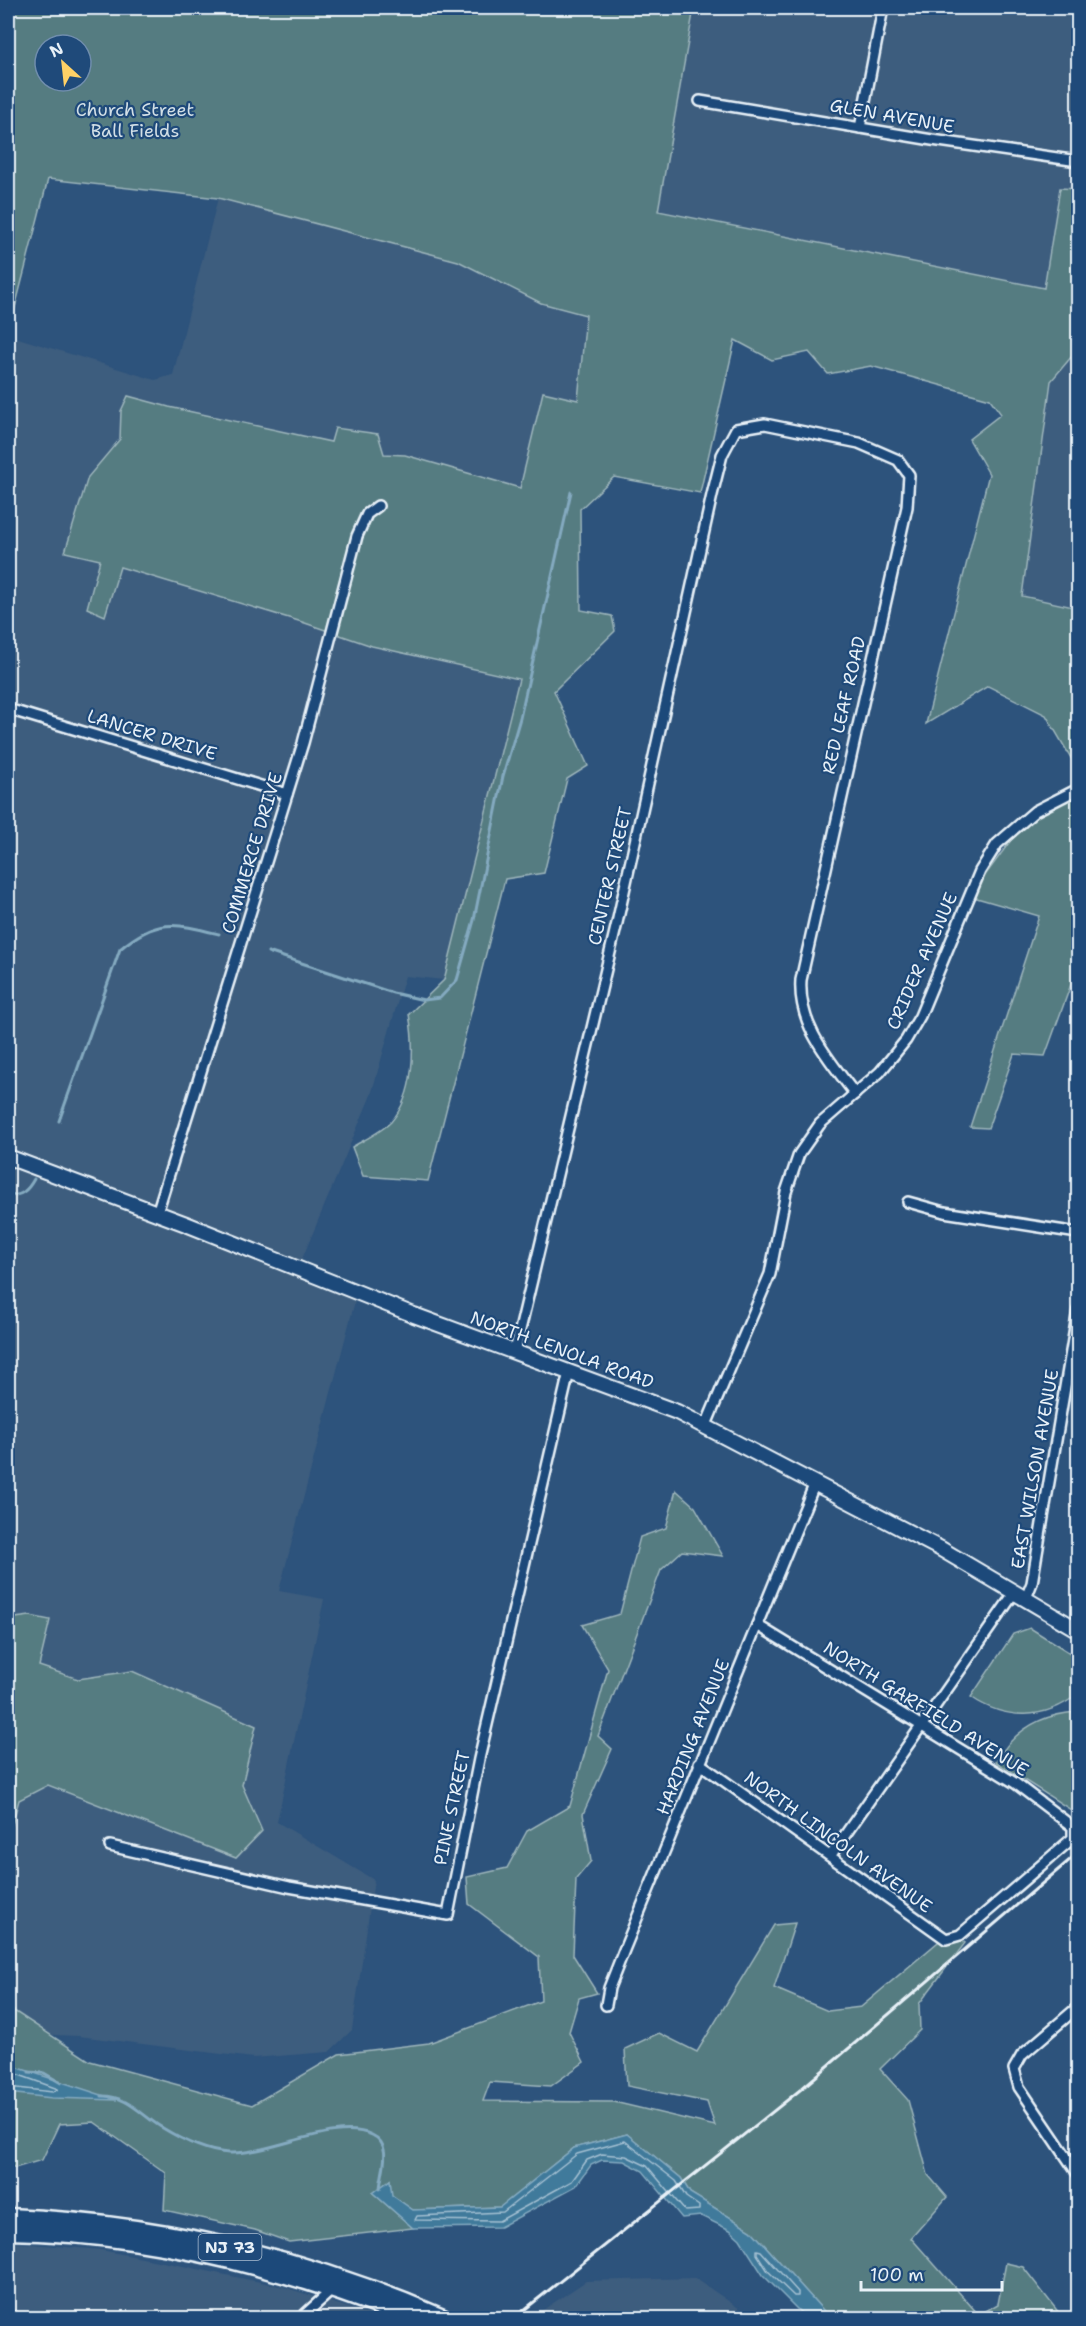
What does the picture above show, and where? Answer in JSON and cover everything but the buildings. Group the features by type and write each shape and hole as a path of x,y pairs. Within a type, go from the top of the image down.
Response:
{"highway":[{"name":"NJ 73","path":"8,2217 121,2227 225,2246 330,2274 444,2319"},
{"name":"NJ 73","path":"8,2231 83,2236 162,2247 252,2266 332,2290 410,2319"}],"main road":[{"name":"NORTH LENOLA ROAD","path":"8,1157 157,1213 414,1315 643,1398 706,1425 941,1549 1078,1630"}],"street":[{"path":"860,128 883,8"},
{"name":"GLEN AVENUE","path":"700,101 1078,161"},
{"name":"RED LEAF ROAD","path":"754,424 843,439 874,448 888,454 906,468 910,484 801,980 800,995 807,1023 820,1047 855,1095"},
{"name":"CENTER STREET","path":"515,1351 593,1024 691,583 722,455 736,429 754,424"},
{"name":"COMMERCE DRIVE","path":"157,1213 326,664 357,536 368,514 378,506"},
{"name":"LANCER DRIVE","path":"8,709 287,794"},
{"name":"CRIDER AVENUE","path":"706,1425 770,1274 793,1166 812,1133 889,1062 920,1016 974,884 988,857 1021,821 1051,802 1078,789"},
{"path":"908,1202 944,1212 1078,1233"},
{"name":"EAST WILSON AVENUE","path":"831,1855 920,1725 1032,1583 1078,1310"},
{"name":"PINE STREET","path":"110,1846 289,1887 448,1915 479,1759 569,1372"},
{"name":"HARDING AVENUE","path":"606,2005 613,1977 815,1483"},
{"name":"NORTH GARFIELD AVENUE","path":"757,1625 1015,1783 1073,1827 1073,1838 1068,1845 960,1935"},
{"name":"NORTH LINCOLN AVENUE","path":"699,1763 831,1855 936,1934 946,1939 960,1935"},
{"path":"1078,2007 1015,2064 1015,2075 1019,2087 1078,2174"},
{"path":"301,2319 332,2290"},
{"path":"8,2314 14,2319"}],"shaded area":[{"path":"695,8 1078,8 1078,637 1007,624 1067,292 657,211"},
{"path":"218,198 600,292 582,400 519,679 444,980 405,976 371,1095 296,1273 355,1301 279,1591 324,1599 277,1822 374,1880 352,2030 329,2052 253,2058 79,2036 8,2033 8,335 155,380 173,375"},
{"path":"8,2242 101,2250 183,2266 284,2287 380,2318 8,2318"},
{"path":"695,2278 753,2318 531,2318 586,2281"}],"green space":[{"name":"Church Street Ball Fields","path":"8,8 694,8 658,211 1044,288 1060,188 1078,189 1078,349 1051,381 1022,596 1078,608 1078,770 1046,715 988,686 926,724 989,474 969,439 1001,414 990,399 871,366 828,374 809,352 772,360 735,340 700,493 614,477 580,509 581,610 612,616 615,631 554,691 588,766 567,779 544,873 505,879 428,1181 363,1176 352,1147 391,1122 405,1098 412,1056 409,1014 444,980 519,679 372,646 302,622 120,567 105,616 87,608 100,560 65,552 88,477 120,439 121,411 128,396 331,442 335,428 378,434 384,454 405,455 520,488 543,392 578,400 586,315 541,303 458,261 218,198 48,179 8,335"},
{"path":"1078,794 1078,965 1045,1056 1014,1054 988,1128 970,1127 1039,916 970,896 1028,817"},
{"path":"676,1490 695,1507 723,1556 682,1551 661,1570 598,1736 612,1749 583,1814 591,1861 576,1879 573,1955 597,1993 579,1998 569,2032 584,2062 551,2086 490,2082 483,2101 614,2102 715,2126 707,2102 627,2086 625,2049 659,2033 697,2052 774,1925 795,1923 774,1988 828,2011 861,2007 950,1932 965,1943 919,2004 920,2030 880,2069 908,2100 928,2175 947,2197 911,2238 979,2315 998,2304 1006,2263 1023,2267 1063,2318 830,2318 751,2230 690,2193 681,2178 627,2134 574,2148 501,2207 413,2210 391,2195 390,2180 373,2193 413,2228 289,2242 255,2230 164,2210 166,2173 94,2122 59,2124 42,2160 15,2168 8,2163 8,2007 90,2061 252,2105 339,2054 429,2043 541,2001 539,1957 469,1904 467,1877 507,1868 527,1831 570,1806 608,1669 582,1625 620,1614 640,1537 666,1528"},
{"path":"30,1616 50,1620 39,1666 78,1679 132,1671 256,1726 242,1785 262,1831 236,1858 48,1785 19,1800 8,1838 8,1619"},
{"path":"1030,1628 1078,1658 1078,1694 1052,1709 1025,1714 998,1710 971,1697 1013,1634"},
{"path":"1078,1712 1078,1808 1071,1810 996,1762 1011,1741 1030,1725 1053,1716"}],"water":[{"path":"8,2065 117,2100 52,2098 8,2093"},
{"path":"627,2134 681,2178 690,2193 751,2230 830,2318 806,2318 763,2275 740,2239 730,2230 701,2216 682,2218 643,2171 624,2161 602,2160 591,2165 576,2186 500,2227 413,2228 373,2193 390,2180 392,2195 413,2210 500,2207 574,2148"}],"waterway":[{"path":"268,952 393,993 424,1000 440,998 457,980 474,920 503,776 520,718 571,492"},
{"path":"59,1121 120,949 145,932 167,926 190,927 219,934"},
{"path":"8,1195 24,1192 34,1179"},
{"path":"29,2072 44,2073 61,2083"},
{"path":"102,2096 127,2102 176,2136 220,2152 264,2149 340,2131 357,2131 372,2135 383,2145 385,2159 380,2189"}],"railway":[{"path":"514,2318 800,2090 1078,1853"}]}
